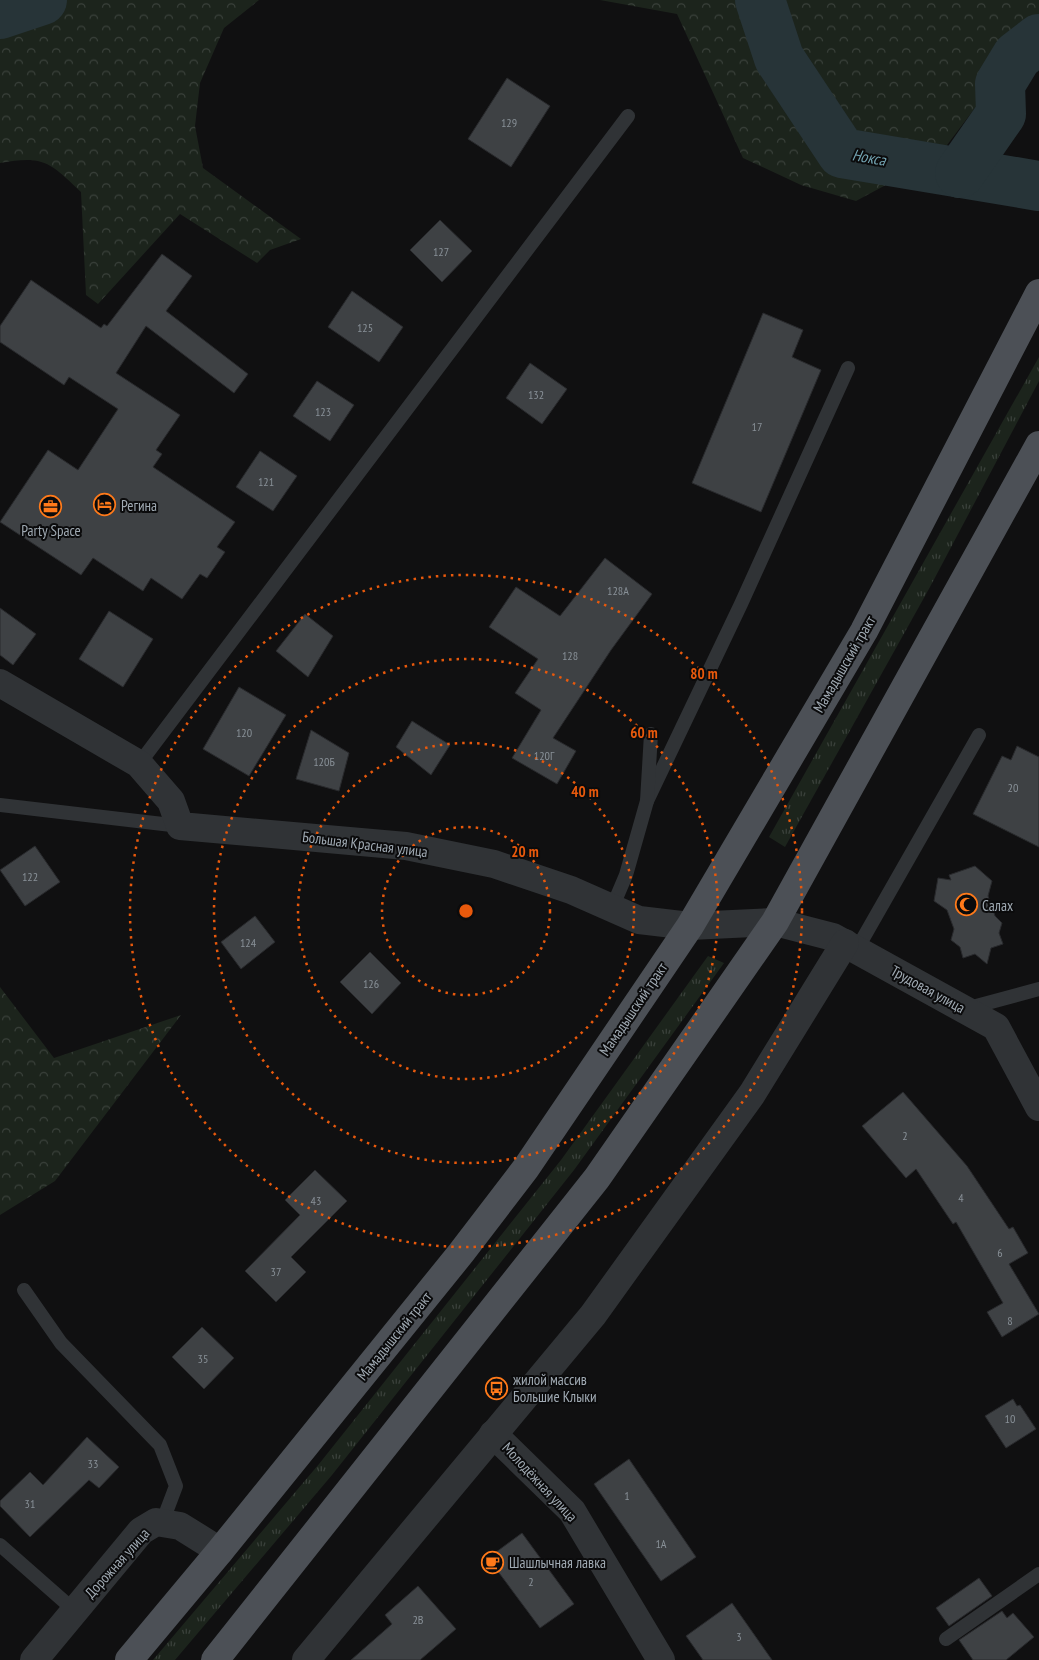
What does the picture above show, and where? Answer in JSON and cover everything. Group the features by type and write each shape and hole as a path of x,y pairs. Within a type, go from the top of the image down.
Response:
{"main road":[{"name":"Мамадышский тракт","path":"129,1660 220,1551 461,1253 526,1168 690,926 864,631 1036,299"},
{"path":"215,1660 597,1178 775,922 1039,445"}],"street":[{"path":"0,683 139,764 171,801 180,826"},
{"name":"Большая Красная улица","path":"180,826 406,846 494,864 571,890 639,920 690,926 775,922"},
{"name":"Трудовая улица","path":"775,922 833,937 996,1027 1039,1106"},
{"path":"306,1660 593,1315 752,1094 851,946"},
{"name":"Молодёжная улица","path":"494,1434 572,1511 662,1660"},
{"name":"Дорожная улица","path":"34,1660 141,1532 156,1522 180,1526 220,1551"}],"lane":[{"path":"139,764 628,116"},
{"path":"612,908 626,875 647,801 741,604 848,368"},
{"path":"647,801 651,734"},
{"path":"851,946 979,735"},
{"path":"0,805 180,826"},
{"path":"964,1009 1039,989"},
{"path":"24,1290 61,1343 160,1445 176,1486 162,1524"},
{"path":"0,1545 75,1611"},
{"path":"946,1639 1039,1574"}],"green space":[{"path":"0,0 259,0 224,28 200,83 195,126 203,168 301,239 270,250 257,263 180,214 98,304 86,295 81,192 62,174 46,164 27,160 0,163"},
{"path":"600,0 1039,0 1039,55 996,80 938,157 856,201 801,185 743,158 677,14"},
{"path":"1039,357 1039,381 930,587 785,847 769,837"},
{"path":"708,956 724,963 574,1170 332,1475 175,1660 153,1660 319,1464 561,1160"},
{"path":"0,987 54,1058 181,1015 55,1181 0,1215"}],"building":[{"path":"507,78 550,106 511,167 468,139"},
{"path":"440,220 472,251 442,282 410,250"},
{"path":"162,254 192,276 166,311 248,374 234,393 146,326 116,373 180,415 156,450 162,454 153,467 235,522 217,547 225,552 207,578 200,574 182,599 151,578 143,591 93,558 81,575 0,522 48,450 78,470 118,409 69,377 64,385 0,342 0,326 31,280 101,328 104,324 107,326"},
{"path":"352,291 403,327 379,362 328,327"},
{"path":"763,313 803,330 792,357 821,370 761,512 692,483"},
{"path":"530,363 567,389 542,424 506,398"},
{"path":"317,381 354,405 330,441 293,416"},
{"path":"260,451 297,476 273,511 236,487"},
{"path":"605,558 652,594 611,650 553,738 576,751 557,784 512,758 541,710 515,693 538,659 489,627 516,587 560,616"},
{"path":"0,608 36,634 13,665 0,655"},
{"path":"109,611 153,639 123,687 79,659"},
{"path":"305,614 333,636 308,677 276,651"},
{"path":"239,687 286,715 249,776 203,749"},
{"path":"412,721 450,745 431,775 396,747"},
{"path":"311,730 349,753 339,791 296,779"},
{"path":"1017,746 1039,757 1039,847 973,814 1002,756 1011,760"},
{"path":"35,846 60,882 25,906 0,870"},
{"name":"Салах","path":"975,866 992,881 988,896 995,916 1002,923 999,933 1003,944 991,948 987,964 975,954 963,958 960,947 951,940 954,929 947,910 934,901 938,878 951,880 949,875"},
{"path":"255,916 275,942 241,969 221,942"},
{"path":"370,952 401,983 372,1014 340,982"},
{"path":"903,1092 967,1166 1009,1229 1013,1227 1028,1253 1009,1264 1039,1314 1002,1337 987,1312 1003,1303 956,1222 953,1224 916,1169 906,1178 862,1126"},
{"path":"315,1170 347,1201 291,1257 306,1272 276,1302 245,1271 300,1215 285,1200"},
{"path":"202,1327 234,1358 204,1389 172,1357"},
{"path":"1013,1399 1017,1406 1020,1405 1036,1429 1006,1448 985,1416"},
{"path":"87,1437 119,1467 99,1488 89,1480 30,1537 0,1506 0,1501 30,1472 43,1485"},
{"path":"629,1459 696,1557 661,1581 594,1484"},
{"path":"522,1533 574,1604 540,1628 488,1558"},
{"path":"979,1578 992,1596 949,1626 936,1608"},
{"path":"418,1586 456,1629 420,1660 351,1660 392,1624 385,1615"},
{"path":"732,1603 772,1660 703,1660 686,1636"},
{"path":"1002,1611 1007,1618 1013,1613 1034,1637 1006,1660 973,1660 959,1640"}],"waterway":[{"name":"Нокса","path":"0,14 42,0"},
{"name":"Нокса","path":"760,0 779,58 842,153 1039,186"},
{"path":"960,173 1001,114 1000,84 1017,56 1039,39"}],"place":[{"name":"Регина","path":"105,505"},
{"name":"Party Space","path":"51,507"},
{"name":"Салах","path":"966,905"},
{"name":"жилой массив Большие Клыки","path":"497,1388"},
{"name":"Шашлычная лавка","path":"493,1562"}]}
